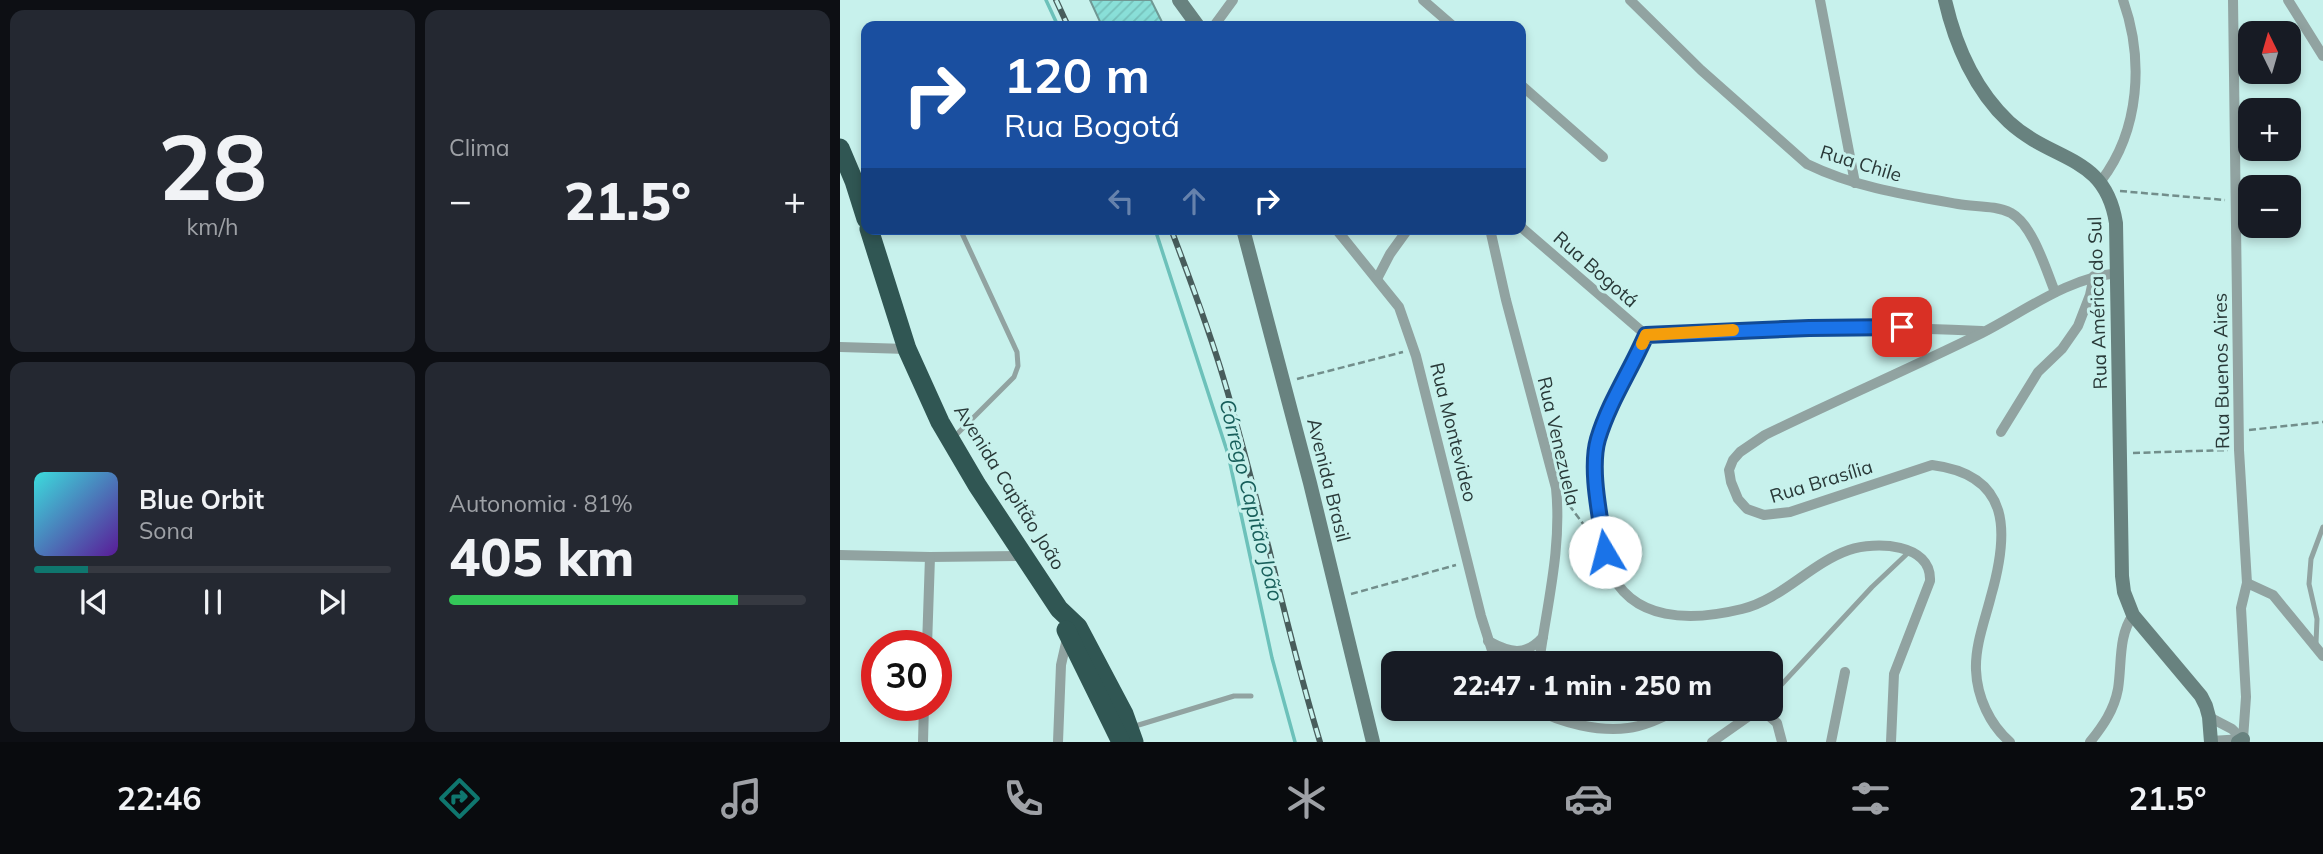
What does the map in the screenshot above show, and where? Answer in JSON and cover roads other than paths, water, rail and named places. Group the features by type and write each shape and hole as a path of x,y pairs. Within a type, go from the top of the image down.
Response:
{"highway":[{"path":"840,148 861,203"},
{"name":"Avenida Capitão João","path":"871,235 907,349 940,422 977,485 1073,630 1128,737"}],"street":[{"path":"1180,0 1195,21"},
{"path":"1218,21 1233,0"},
{"path":"1423,0 1447,21"},
{"name":"Rua Chile","path":"1630,0 1701,70 1807,164 1824,173 1880,190 1989,207 2011,213 2033,240 2055,292"},
{"path":"1821,0 1855,183"},
{"path":"1945,0 1957,42 1972,74 1995,107 2024,135 2081,165 2104,186 2123,143 2135,95 2136,55 2123,0"},
{"name":"Rua Buenos Aires","path":"2233,0 2239,450 2247,583 2241,608 2246,696 2242,741"},
{"path":"2288,0 2323,56"},
{"path":"1526,89 1603,156"},
{"name":"Rua América do Sul","path":"2104,186 2116,223 2122,576 2127,604 2133,615"},
{"name":"Rua Bogotá","path":"1526,231 1646,335"},
{"name":"Avenida Brasil","path":"1245,235 1373,742"},
{"name":"Rua Montevideo","path":"1341,235 1399,307 1414,349 1492,651"},
{"path":"1377,279 1404,235"},
{"name":"Rua Venezuela","path":"1491,235 1556,488 1559,518 1557,552 1541,651"},
{"name":"Rua Brasília","path":"2010,742 1987,712 1979,691 1976,670 1977,651 1992,593 2000,545 1998,502 1987,489 1973,477 1960,471 1932,465 1790,512 1765,515 1747,509 1738,499 1731,482 1730,470 1733,460 1741,452 1765,435 1984,332 2055,292 2094,276 2118,273"},
{"path":"2001,432 2038,372 2062,349 2078,326 2094,276"},
{"path":"1891,742 1891,693 1894,674 1930,581 1928,566 1910,551 1882,546 1850,550 1745,609 1706,615 1667,615 1648,610 1628,596 1609,567 1598,498 1598,439 1646,335 1822,327 1902,327 1984,332"},
{"path":"840,347 907,349"},
{"path":"840,555 1025,556"},
{"path":"928,630 930,557"},
{"path":"2247,583 2273,595 2321,653"},
{"path":"2090,742 2103,727 2113,706 2118,688 2123,637 2126,624 2133,615 2201,696 2210,717 2211,741 2242,741"},
{"path":"1058,742 1060,665 1073,630"},
{"path":"1488,641 1501,648 1516,651 1532,649 1543,637"},
{"path":"1831,742 1845,672"},
{"path":"2210,717 2232,729 2242,741"},
{"path":"923,742 924,721"},
{"path":"1561,721 1628,728 1652,721"},
{"path":"1712,742 1743,721"},
{"path":"1775,721 1782,742"}],"lane":[{"path":"951,441 1014,377 1018,366 1017,352 963,235"},
{"path":"2321,653 2309,584 2311,559 2323,527"},
{"path":"1783,683 1872,587 1910,551"},
{"path":"1128,737 1234,696 1251,696"}],"waterway":[{"name":"Córrego Capitão João","path":"1046,0 1056,21"},
{"name":"Córrego Capitão João","path":"1157,235 1228,454 1272,658 1295,742"}],"railway":[{"path":"1056,0 1066,21"},
{"path":"1173,235 1224,380 1320,742"}]}
